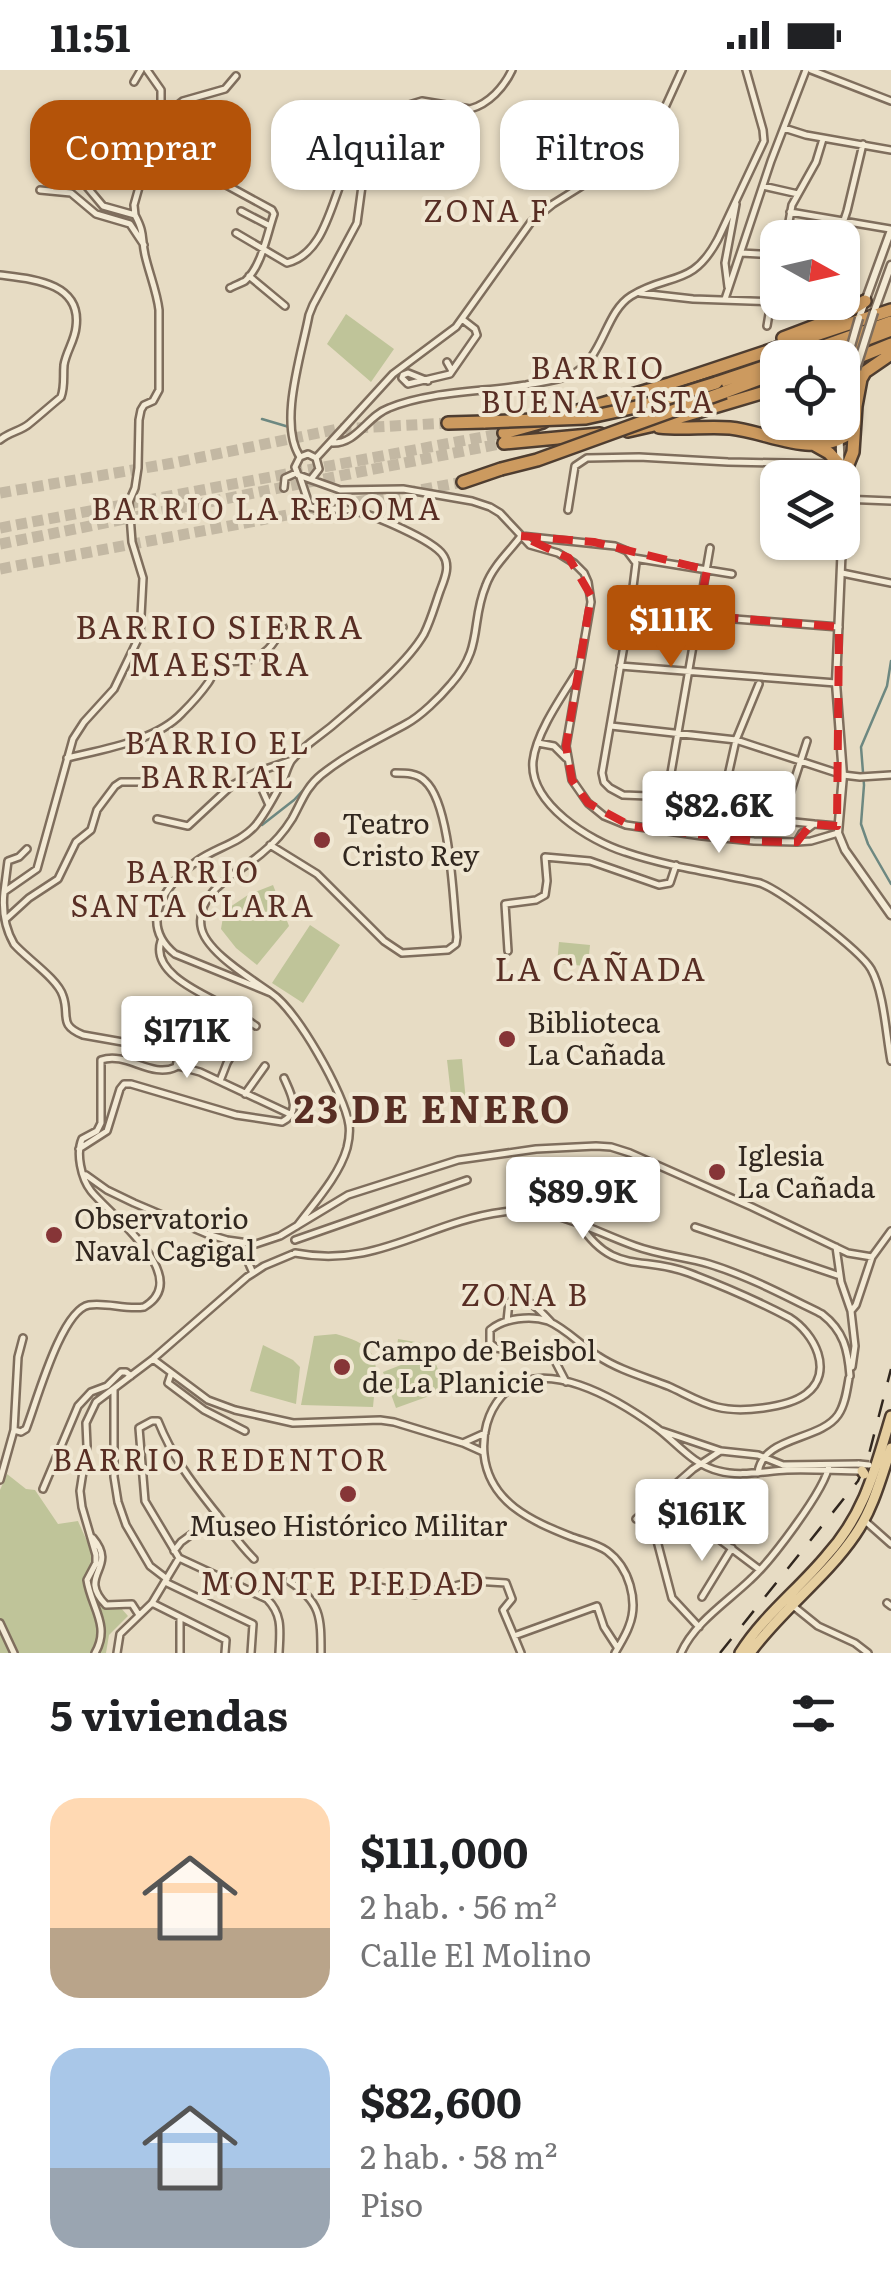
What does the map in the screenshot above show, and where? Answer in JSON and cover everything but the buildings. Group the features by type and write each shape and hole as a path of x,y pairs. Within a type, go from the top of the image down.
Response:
{"highway":[{"path":"722,366 778,340 870,307"},
{"path":"760,393 650,426 606,434 504,438 891,310"},
{"path":"840,340 891,322"},
{"path":"860,342 891,330"},
{"path":"860,362 891,344"},
{"path":"849,460 861,380 865,372 891,354"},
{"path":"463,482 537,460 760,370"},
{"path":"448,423 586,418 760,377"},
{"path":"650,426 679,430 731,428 814,444 839,440"},
{"path":"814,444 833,460"}],"main road":[{"path":"740,1653 772,1612 829,1554 857,1514 891,1416"},
{"path":"750,1653 841,1553 864,1520 871,1468 891,1448"}],"street":[{"path":"134,82 144,70 161,90 161,100"},
{"path":"480,103 500,88 512,70"},
{"path":"316,458 393,374 462,319 531,222 620,162 642,142 662,114 682,70"},
{"path":"332,443 346,442 376,415 398,405 548,382 573,374 595,352 622,304 637,293 697,269 710,255 764,142 746,70"},
{"path":"725,299 784,128 809,70 891,101"},
{"path":"184,100 225,89 236,76"},
{"path":"784,128 891,150"},
{"path":"789,220 823,139"},
{"path":"843,220 863,144"},
{"path":"763,186 798,194"},
{"path":"40,190 72,193 96,214 130,224 144,244"},
{"path":"90,190 104,206 135,215"},
{"path":"4,892 37,870 73,739 114,689 141,628 143,578 132,542 129,502 138,468 138,420 141,410 156,398 160,378 158,301 153,292 143,230 135,215 138,190"},
{"path":"230,288 244,282 264,250 274,214 235,190"},
{"path":"236,234 287,263 308,253 338,190"},
{"path":"300,457 290,420 312,304 357,223 361,190"},
{"path":"728,287 725,263 738,196"},
{"path":"241,211 270,226"},
{"path":"790,212 837,220"},
{"path":"857,340 891,230 860,224"},
{"path":"740,253 760,254"},
{"path":"854,340 859,318 870,307 891,266"},
{"path":"0,274 53,285 76,307 77,318 64,365 61,397 26,427 0,440"},
{"path":"248,276 285,306"},
{"path":"637,293 760,300"},
{"path":"428,380 448,376 477,335 462,319"},
{"path":"767,326 769,320"},
{"path":"446,362 452,371"},
{"path":"839,440 841,460"},
{"path":"271,994 179,956 162,940 156,914 171,887 196,862 246,834 258,822 292,760 410,653 430,622 446,570 444,555 408,532 355,511 310,506 295,464 308,454 316,458 319,470 312,478"},
{"path":"568,510 575,466 582,459 639,457 760,465"},
{"path":"284,488 284,478 298,475 340,490 403,489 482,504 500,513 534,547 569,558 585,576 591,602 567,738 567,760"},
{"path":"860,500 891,501"},
{"path":"521,536 615,546 634,558 630,611 602,778 610,788 623,795 667,796 721,807 746,817 838,830"},
{"path":"295,1252 294,1228 340,1166 349,1126 311,1042 285,1004 220,955 206,938 202,912 209,896 285,830 317,778 417,717 457,677 472,652 486,585 493,570 521,536"},
{"path":"667,796 710,548"},
{"path":"634,558 732,574"},
{"path":"842,560 836,683 843,775 838,830 844,850 891,915"},
{"path":"842,573 891,583"},
{"path":"630,611 839,627"},
{"path":"67,758 164,728 183,712 219,666 248,660 269,650 284,627"},
{"path":"620,666 836,683"},
{"path":"579,668 538,743 533,765 547,802 556,813 618,849 776,890 862,959 874,975 891,1061"},
{"path":"721,807 736,740 759,684"},
{"path":"611,726 736,740 843,775 891,775"},
{"path":"786,820 806,742"},
{"path":"538,743 564,753 575,786 588,803 604,816 626,825 754,841 811,841 838,830"},
{"path":"157,819 188,826 230,786 292,760"},
{"path":"270,846 317,874 384,941 402,952 452,949 457,937 441,811 428,782 419,776 395,773"},
{"path":"246,779 261,787 268,805"},
{"path":"6,919 58,880 76,842 91,830 101,804 115,786 120,782 149,782"},
{"path":"798,842 814,824"},
{"path":"27,849 8,860 2,906 8,935 62,992 70,1030 168,1050 178,1056"},
{"path":"508,951 505,904 545,895 546,858 590,861 659,884 670,882 676,865"},
{"path":"162,940 158,946 166,967 191,989 235,1010 256,1026"},
{"path":"178,1056 190,1047 208,1018"},
{"path":"219,1082 236,1048"},
{"path":"178,1056 178,1066"},
{"path":"14,1430 24,1431 28,1425 42,1379 79,1310 94,1305 144,1307 157,1297 159,1274 126,1224 88,1187 79,1149 82,1139 98,1131 101,1123 101,1060 118,1058 160,1071 178,1066"},
{"path":"178,1066 292,1115"},
{"path":"245,1094 265,1066"},
{"path":"79,1149 108,1131 120,1089 126,1083 250,1118 282,1122 292,1115 294,1101 284,1078"},
{"path":"84,1173 106,1190 134,1203 207,1234 248,1244 271,1240 348,1195 458,1160 536,1149 604,1146 642,1158 854,1255 872,1257"},
{"path":"295,1240 467,1180"},
{"path":"95,1653 102,1630 87,1584 96,1559 80,1496 86,1423 98,1399 153,1359 253,1273 295,1252 322,1258 361,1255 472,1218 511,1211 560,1216 637,1247 711,1265 822,1314 846,1342 850,1376"},
{"path":"507,1321 509,1302 532,1302 553,1324 604,1360 717,1407 754,1410 792,1400 815,1385 820,1375 818,1351 796,1321 684,1272 626,1262 588,1238 579,1223"},
{"path":"696,1227 840,1276"},
{"path":"852,1311 872,1257 891,1231"},
{"path":"610,1254 620,1240"},
{"path":"248,1244 253,1273"},
{"path":"758,1473 764,1458 782,1445 831,1423 842,1408 855,1346 852,1311 840,1276 836,1247"},
{"path":"553,1324 537,1319 507,1321 490,1330 489,1338 492,1346 554,1359 566,1382"},
{"path":"0,1480 14,1430 18,1358 23,1338"},
{"path":"153,1359 214,1404 303,1424 388,1421 484,1453"},
{"path":"43,1489 81,1402 120,1372 131,1376"},
{"path":"171,1374 168,1383 204,1410 245,1431"},
{"path":"616,1651 629,1626 633,1600 619,1564 602,1549 538,1523 510,1505 492,1482 484,1453 485,1432 496,1403 514,1384 536,1378 566,1382 610,1399 660,1430 689,1456 724,1472 829,1467"},
{"path":"114,1389 114,1478 126,1525 150,1566 166,1580 253,1624 250,1653"},
{"path":"254,1558 174,1458 158,1420 138,1428 145,1501 176,1555 266,1599 280,1619 279,1653"},
{"path":"660,1430 721,1451 788,1466 871,1468"},
{"path":"462,1443 485,1432"},
{"path":"636,1519 721,1451"},
{"path":"681,1653 698,1627 760,1570 819,1492 829,1467"},
{"path":"685,1492 656,1537 672,1598 698,1627"},
{"path":"675,1506 760,1570"},
{"path":"117,1653 120,1634 152,1604 181,1542 218,1515"},
{"path":"864,1520 891,1544"},
{"path":"93,1538 103,1558 94,1577 95,1592 106,1604 132,1604 139,1615"},
{"path":"702,1597 732,1548"},
{"path":"289,1581 302,1590 318,1612 321,1653"},
{"path":"367,1584 416,1594 474,1581 506,1584 512,1599 503,1610 521,1653"},
{"path":"152,1604 226,1640 225,1653"},
{"path":"514,1636 597,1606 616,1651"},
{"path":"792,1606 868,1653"},
{"path":"180,1617 180,1653"},
{"path":"0,1623 14,1653"}],"highlighted area":[{"path":"521,536 594,542 707,570 698,615 839,627 837,826 811,824 797,842 754,841 631,826 588,803 572,780 566,746 591,596 569,558"}],"green space":[{"path":"346,314 394,349 371,382 327,344"},
{"path":"273,885 289,926 257,965 221,929 224,911"},
{"path":"310,925 340,945 303,1003 272,983"},
{"path":"559,942 590,945 588,966 557,964"},
{"path":"462,1059 466,1102 452,1104 447,1060"},
{"name":"Campo de Beisbol de La Planicie","path":"336,1334 352,1339 370,1352 376,1369 373,1407 301,1405 314,1336"},
{"path":"398,1339 421,1343 420,1358 432,1354 446,1390 396,1408 383,1372 419,1358 396,1354"},
{"path":"263,1345 300,1367 296,1404 250,1391"},
{"path":"7,1474 26,1489 35,1490 58,1524 78,1521 91,1554 84,1582 86,1595 91,1604 121,1608 128,1616 109,1635 106,1653 0,1653 0,1490"}],"waterway":[{"path":"262,419 289,427"},
{"path":"891,661 887,686 861,747 861,824 891,884"},
{"path":"259,823 262,825 306,787"}],"tunnel":[{"path":"0,493 338,429 448,423"},
{"path":"0,528 504,433"},
{"path":"0,544 504,443"},
{"path":"0,569 463,482"}],"railway":[{"path":"720,1653 858,1481 868,1458 891,1369"}],"place":[{"name":"Teatro Cristo Rey","path":"322,840"},
{"name":"Biblioteca La Cañada","path":"507,1039"},
{"name":"Iglesia La Cañada","path":"717,1172"},
{"name":"Observatorio Naval Cagigal","path":"54,1235"},
{"name":"Campo de Beisbol de La Planicie","path":"342,1367"},
{"name":"Museo Histórico Militar","path":"348,1494"}],"district":[{"name":"ZONA F","path":"487,212"},
{"name":"BARRIO BUENA VISTA","path":"598,386"},
{"name":"BARRIO LA REDOMA","path":"267,510"},
{"name":"BARRIO SIERRA MAESTRA","path":"220,646"},
{"name":"BARRIO EL BARRIAL","path":"218,761"},
{"name":"BARRIO SANTA CLARA","path":"193,890"},
{"name":"LA CAÑADA","path":"601,970"},
{"name":"23 DE ENERO","path":"433,1110"},
{"name":"ZONA B","path":"525,1296"},
{"name":"BARRIO REDENTOR","path":"221,1461"},
{"name":"MONTE PIEDAD","path":"343,1584"}]}
